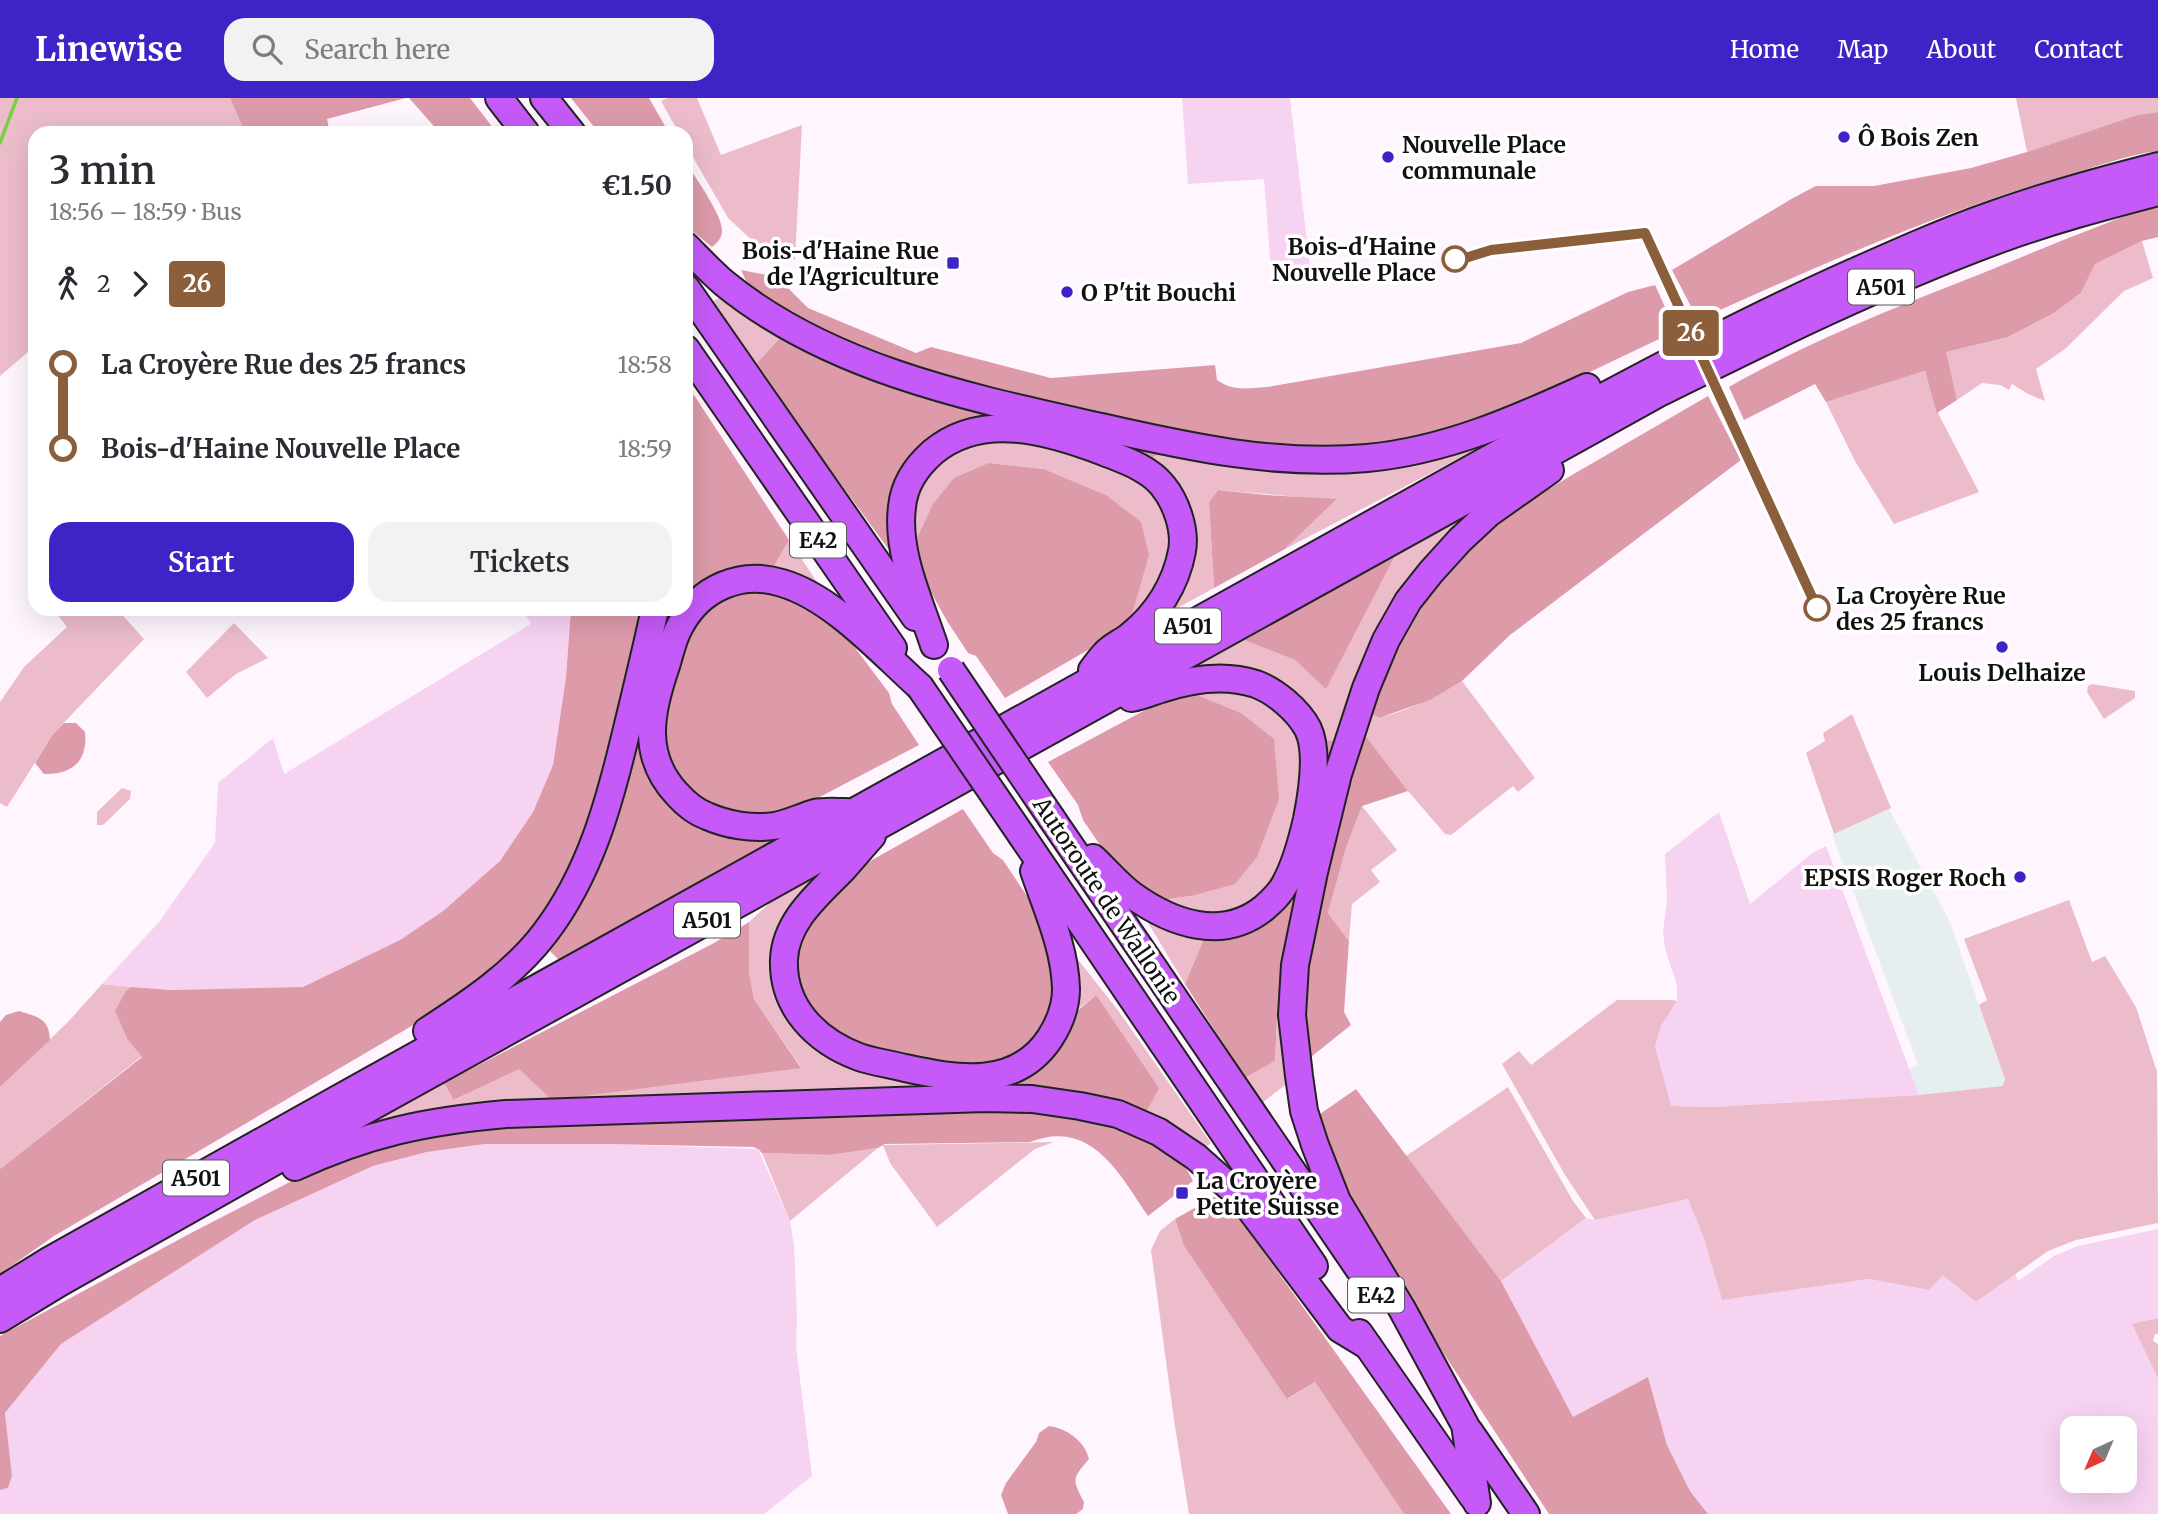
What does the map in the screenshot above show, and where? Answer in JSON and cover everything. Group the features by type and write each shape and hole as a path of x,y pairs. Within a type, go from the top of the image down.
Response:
{"highway":[{"path":"499,98 521,126"},
{"path":"544,98 567,126"},
{"name":"A501","path":"0,1320 61,1282 222,1191 1105,701 1655,382 1783,304 1943,234 2027,204 2158,166"},
{"name":"A501","path":"0,1291 62,1253 1530,436 1950,258 2056,221 2158,192"},
{"path":"693,254 723,282 779,320 862,362 953,391 1078,422 1219,452 1266,458 1369,458 1412,451 1497,426 1619,373 1655,382 1634,420 1562,462 1489,513 1460,540 1408,601 1386,640 1366,688 1338,774 1295,965 1292,1015 1304,1111 1315,1145 1337,1201 1402,1309 1465,1424 1481,1508"},
{"name":"Autoroute de Wallonie","path":"693,298 934,645 1526,1514"},
{"name":"Autoroute de Wallonie","path":"693,359 1224,1134 1250,1191 1368,1346 1481,1508"},
{"path":"934,645 910,575 902,538 902,506 909,480 925,459 947,440 971,431 1006,427 1049,434 1135,464 1162,485 1174,505 1181,525 1183,548 1175,576 1156,611 1132,635 1106,653 1079,688"},
{"path":"693,608 707,593 729,582 752,578 782,582 817,598 835,611 920,687"},
{"path":"343,1096 368,1068 465,1007 499,980 544,934 557,915 581,874 600,830 614,784 653,616"},
{"path":"685,616 678,628 659,687 651,727 656,762 664,781 685,802 705,816 731,824 774,826 817,813 855,811"},
{"path":"1052,819 1129,893 1164,915 1199,925 1230,925 1245,920 1279,893 1293,868 1310,804 1312,752 1307,728 1282,700 1267,689 1247,682 1197,679 1144,696 1105,701"},
{"path":"885,821 802,911 784,957 785,978 795,1010 807,1025 825,1040 859,1057 948,1077 979,1078 1021,1066 1045,1045 1063,1011 1066,990 1063,959 1022,836"},
{"path":"222,1191 247,1190 317,1157 368,1137 454,1118 808,1103 1032,1099 1118,1114 1159,1132 1250,1191"}],"shaded area":[{"path":"0,98 230,98 242,126 28,126 28,352 0,376"},
{"path":"230,98 406,98 327,119 328,126 242,126"},
{"path":"409,98 470,98 492,126 434,126"},
{"path":"571,98 649,98 665,126 593,126"},
{"path":"668,98 697,98 721,155 802,125 795,260 756,244 728,218 693,157 693,126 675,126 661,101"},
{"path":"1182,98 1290,98 1310,267 1271,271 1264,179 1188,184"},
{"path":"2016,98 2158,98 2158,112 2137,115 2027,152"},
{"path":"2158,112 2158,151 2112,162 1971,206 1833,260 1698,320 1672,270 1816,186 1874,186 1971,168 2137,115"},
{"path":"693,174 722,226 721,237 712,247 693,232"},
{"path":"2158,204 2158,237 2142,241 2095,264 2081,293 2054,313 2008,337 1946,352 1957,400 1937,413 1925,371 1826,402 1815,384 1744,420 1729,387 1760,370 1886,312"},
{"path":"2142,241 2153,278 2124,291 2065,349 2036,369 2045,401 2012,384 2009,390 2000,385 1982,383 1957,400 1945,352 2008,337 2054,313 2081,293 2095,264"},
{"path":"741,270 777,277 808,308 916,353 931,347 1051,378 1215,365 1217,380 1223,384 1241,388 1267,387 1521,343 1628,292 1655,285 1676,331 1531,400 1470,423 1408,440 1329,450 1201,438 955,381 885,360 768,301 747,283"},
{"path":"728,293 786,331 757,363 712,302"},
{"path":"786,331 1166,448 1147,462 1076,433 935,437 898,562 810,442 757,363"},
{"path":"1925,371 1938,413 1979,492 1894,524 1855,461 1826,402"},
{"path":"693,396 789,540 770,573 693,602"},
{"path":"1708,396 1741,460 1510,635 1462,681 1430,700 1379,718 1371,713 1411,622 1429,594 1465,552 1527,502"},
{"path":"1525,424 1285,549 1336,500 1218,490 1209,502 1214,588 1159,618 1191,556 1147,462 1166,448"},
{"path":"1010,435 1136,473 1164,504 1174,541 1162,583 1130,621 1106,495 1044,469 989,463 913,547 910,532 918,482 946,449"},
{"path":"989,463 1044,469 1106,495 1141,522 1149,555 1130,621 1112,636 1005,698 976,656 968,653 947,621 921,574 913,547 933,504 954,478"},
{"path":"1218,490 1337,499 1285,549 1214,588 1209,502"},
{"path":"1485,496 1441,552 1341,740 1318,741 1294,702 1190,669 1244,640 1295,660 1326,688 1395,556 1461,518"},
{"path":"789,540 827,597 770,573"},
{"path":"1395,556 1326,689 1295,660 1244,640"},
{"path":"746,588 797,597 844,633 889,693 892,704 919,745 816,799 778,814 753,817 700,803 664,758 665,702 681,640 713,602"},
{"path":"58,616 123,616 144,639 53,734 7,807 0,803 0,702 24,667 67,627"},
{"path":"526,616 570,616 566,677 553,765 533,812 500,861 443,911 400,940 303,987 171,990 102,984 159,922 215,843 218,783 273,738 284,774 531,624"},
{"path":"570,616 644,616 606,774 581,848 547,912 505,960 444,1007 54,1236 0,1274 0,1169 142,1057 128,1040 115,1011 126,991 132,987 171,990 303,987 400,940 443,911 500,861 533,812 553,765 566,677"},
{"path":"661,616 677,616 658,785 784,836 559,960 543,944 572,904"},
{"path":"234,623 268,658 236,674 207,698 186,672"},
{"path":"1462,681 1535,778 1518,792 1513,786 1451,835 1445,834 1364,734 1371,713 1379,718 1401,711"},
{"path":"2092,684 2135,691 2135,698 2104,719 2087,692 2088,686"},
{"path":"1222,688 1249,691 1275,706 1300,738 1306,764 1290,857 1264,899 1222,919 1153,901 1191,896 1241,713 1193,693"},
{"path":"1193,693 1241,713 1274,739 1279,799 1257,857 1235,884 1191,896 1153,901 1128,880 1100,845 1083,820 1078,805 1048,762 1164,700"},
{"path":"1852,714 1891,808 1834,834 1806,753 1825,741 1823,733"},
{"path":"64,723 76,723 85,732 84,751 70,769 44,774 35,763 53,734"},
{"path":"1364,734 1408,791 1362,806 1346,848 1328,913 1349,941 1344,1012 1351,1025 1306,1061 1303,1018 1310,962 1338,824"},
{"path":"1341,740 1290,973 1278,996 1275,1061 1245,1078 1185,984 1205,936 1269,914 1318,741"},
{"path":"122,788 131,791 130,799 103,825 97,825 97,812"},
{"path":"1362,806 1397,850 1371,870 1380,882 1352,904 1349,941 1328,913 1346,848"},
{"path":"963,809 993,853 1003,860 1031,902 1053,959 1056,1003 1027,1052 982,1069 870,1051 845,1039 809,1010 796,983 795,961 807,919 847,877"},
{"path":"1889,809 1950,922 2005,1080 2004,1086 1919,1095 1909,1069 1918,1065 1832,835"},
{"path":"1719,812 1750,904 1811,854 1826,846 1919,1095 1712,1107 1670,1106 1655,1046 1661,1026 1677,1001 1677,985 1665,949 1663,931 1667,900 1665,854"},
{"path":"830,869 935,1083 933,1093 325,1148 405,1098 408,1102 444,1083 455,1100 519,1068 801,1067 754,999 749,972 749,922 772,901"},
{"path":"2069,900 2092,962 2105,956 2136,1007 2157,1072 2158,1223 2076,1240 2048,1251 1976,1302 1943,1275 1929,1290 1869,1279 1722,1300 1704,1239 1688,1199 1595,1220 1565,1175 1502,1064 1519,1051 1531,1065 1617,1000 1672,1000 1677,1001 1661,1026 1655,1046 1671,1106 1712,1107 1919,1095 2003,1086 2005,1079 1979,1005 1987,1000 1964,939"},
{"path":"1144,916 1205,936 1185,984"},
{"path":"749,922 749,972 754,999 801,1068 552,1100 519,1069 454,1100 444,1083 714,943"},
{"path":"1068,947 1117,1009 1211,1143 1199,1153 1143,1118 1096,995 1068,1017"},
{"path":"1290,973 1289,1082 1262,1103 1245,1078 1275,1061 1278,996"},
{"path":"102,984 132,987 126,992 128,1040 142,1056 0,1169 0,1087 69,1021"},
{"path":"1096,995 1159,1088 1143,1118 994,1082"},
{"path":"19,1011 45,1023 50,1040 0,1087 0,1022 6,1015"},
{"path":"1508,1087 1573,1201 1586,1218 1501,1281 1406,1156"},
{"path":"1356,1089 1501,1281 1573,1417 1648,1377 1667,1445 1690,1491 1708,1514 1549,1514 1419,1316 1339,1179 1320,1122 1320,1114"},
{"path":"994,1109 1087,1117 1130,1131 1160,1146 1185,1166 1193,1181 1148,1216 1114,1167 1101,1154 1070,1137 1051,1137 1030,1142 885,1144 878,1148 830,1155 762,1153 753,1147 604,1144 485,1144 427,1152 373,1166 255,1220 61,1344 5,1413 12,1476 8,1488 0,1490 0,1336 311,1171 390,1143 492,1126"},
{"path":"1054,1142 1035,1149 937,1227 890,1163 883,1145"},
{"path":"485,1144 604,1144 758,1149 790,1221 794,1245 796,1347 812,1476 764,1514 0,1514 0,1490 8,1488 12,1476 5,1413 61,1344 255,1220 373,1166 427,1152"},
{"path":"878,1148 790,1221 762,1153 830,1155"},
{"path":"1214,1197 1230,1205 1451,1514 1404,1514 1315,1382 1287,1399 1184,1246 1175,1219"},
{"path":"1688,1199 1704,1239 1722,1300 1869,1279 1929,1290 1943,1274 1976,1302 2015,1273 2018,1281 2054,1256 2078,1246 2158,1229 2158,1318 2133,1324 2158,1378 2158,1514 1708,1514 1690,1491 1667,1445 1648,1377 1573,1418 1501,1281 1586,1218 1595,1220"},
{"path":"1175,1219 1184,1246 1288,1399 1315,1382 1404,1514 1189,1514 1151,1250 1160,1231"},
{"path":"2158,1318 2158,1334 2155,1334 2153,1341 2158,1344 2158,1378 2132,1324"},
{"path":"1049,1426 1074,1436 1087,1452 1089,1459 1076,1479 1084,1502 1083,1509 1076,1514 1008,1514 1001,1495 1006,1483 1036,1442 1039,1433"}],"waterway":[{"path":"0,143 17,98"}],"bus line":[{"name":"26","path":"1455,259 1491,250 1645,233 1817,608"}],"place":[{"name":"Ô Bois Zen","path":"1844,137"},
{"name":"Nouvelle Place communale","path":"1388,157"},
{"name":"Bois-d'Haine Nouvelle Place","path":"1455,259"},
{"name":"Bois-d'Haine Rue de l'Agriculture","path":"953,263"},
{"name":"O P'tit Bouchi","path":"1067,292"},
{"name":"La Croyère Rue des 25 francs","path":"1817,608"},
{"name":"Louis Delhaize","path":"2002,647"},
{"name":"EPSIS Roger Roch","path":"2020,877"},
{"name":"La Croyère Petite Suisse","path":"1182,1193"}]}
